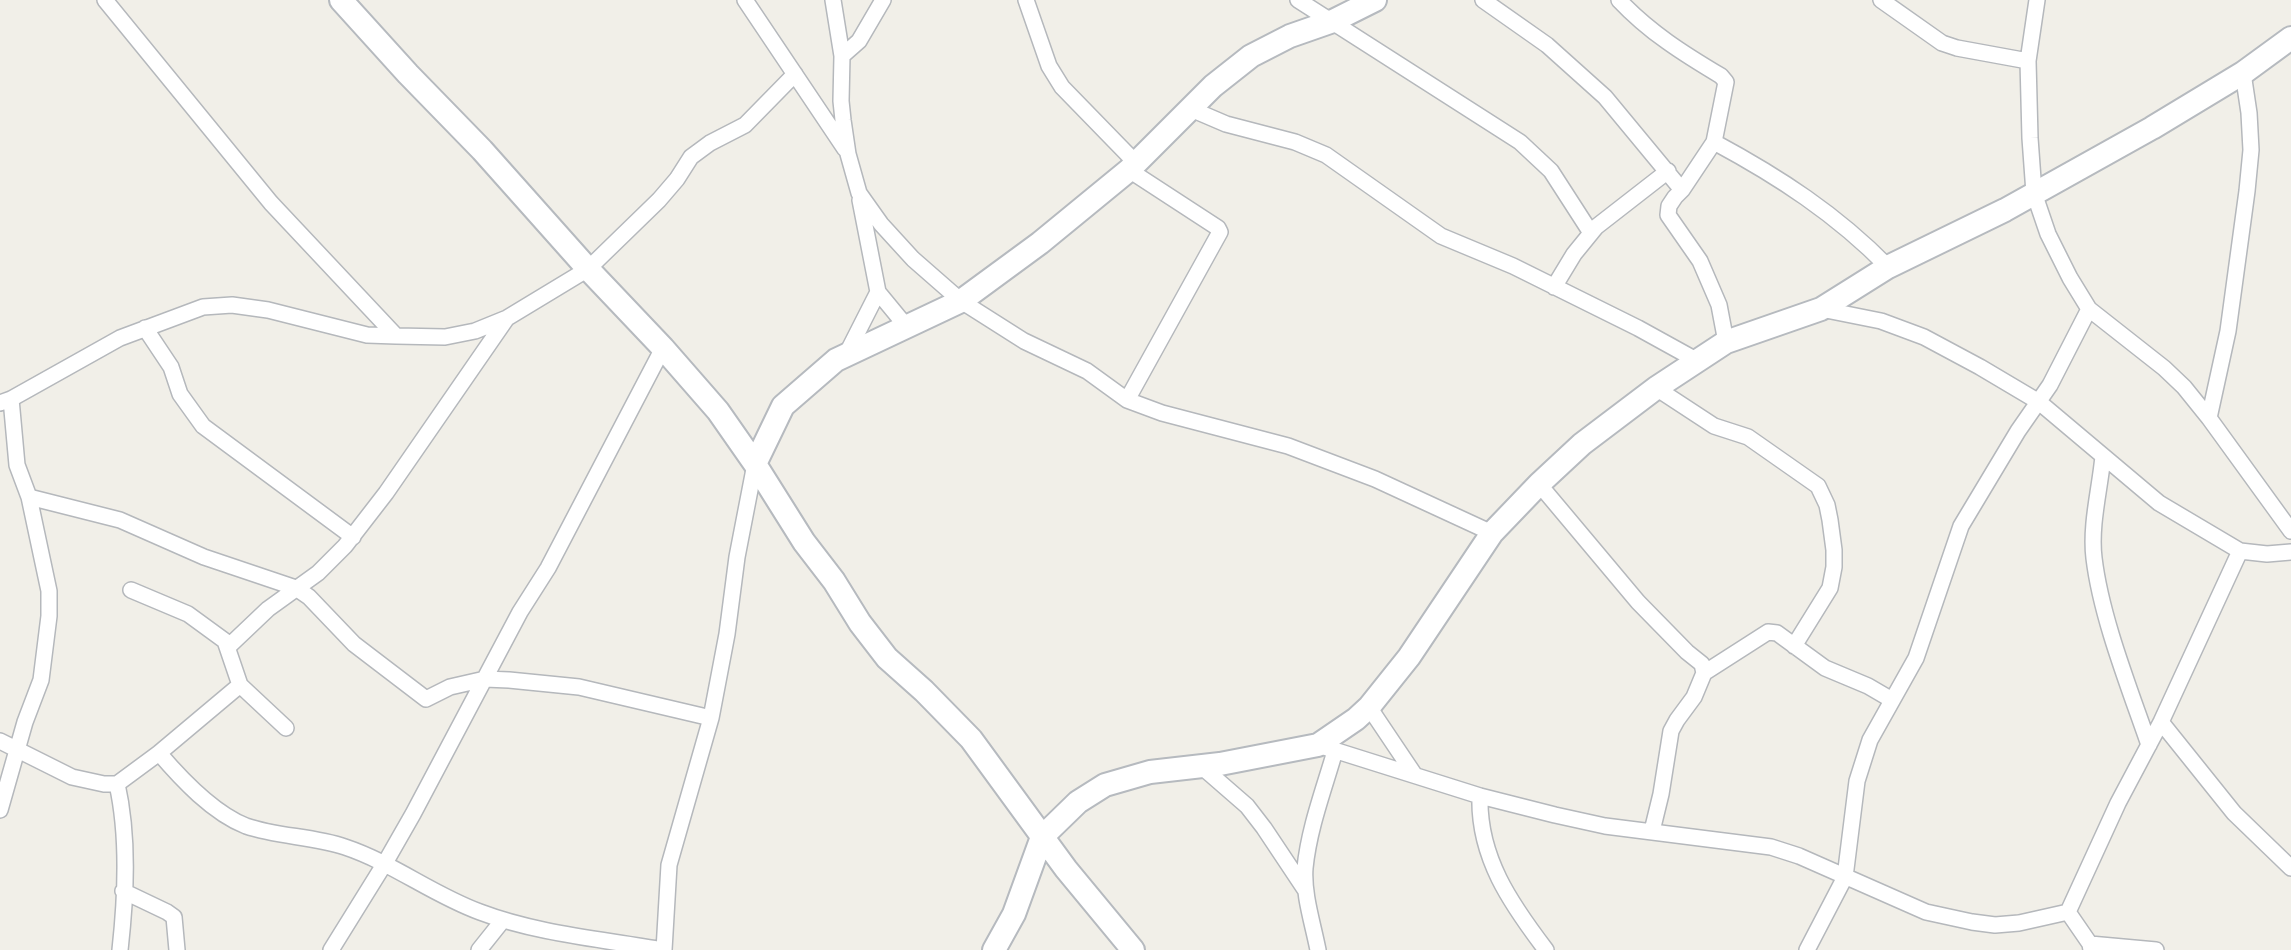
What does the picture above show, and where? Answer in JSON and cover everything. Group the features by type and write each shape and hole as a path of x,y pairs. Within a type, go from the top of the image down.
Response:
{"street":[{"path":"105,0 271,203 396,336"},
{"path":"341,0 408,74 482,150 588,270 663,348 717,411 755,464 804,542 887,658 924,691 970,739 1042,837 1133,950"},
{"path":"745,0 848,154"},
{"path":"833,0 842,56 841,101 848,154 859,193 878,292 906,326"},
{"path":"842,56 859,41 883,0"},
{"path":"1026,0 1049,66 1062,87 1133,166 1218,228 1220,232 1127,400"},
{"path":"1298,0 1520,142 1551,171 1591,233"},
{"path":"159,753 186,784 226,814 245,825 344,846 385,864 477,911 515,924 663,950 669,865 711,718 727,634 736,557 755,464 783,406 812,379 846,355 961,301 1040,243 1133,166 1213,86 1251,56 1290,36 1333,21 1375,0"},
{"path":"1484,0 1547,45 1605,97 1682,190"},
{"path":"1619,0 1638,20 1662,39 1721,76 1726,82 1714,142 1669,206 1668,215 1700,261 1719,305 1726,342"},
{"path":"1881,0 1942,43 1957,48 2028,61"},
{"path":"2037,0 2028,61 2034,193 2048,234 2070,278 2089,309 2104,319 2128,342 2164,368 2184,387 2291,531"},
{"path":"1318,950 1307,893 1305,869 1327,748 1369,707 1409,657 1492,533 1539,484 1582,444 1656,388 1726,342 1821,309 1888,267 2005,210 2152,128 2242,73 2291,38"},
{"path":"2209,418 2228,331 2251,150 2249,113 2242,73"},
{"path":"0,810 25,722 41,681 49,616 49,591 29,497 17,465 5,401 120,338 203,307 232,304 268,310 367,335 445,337 475,331 507,318 588,270 659,200 677,179 691,157 710,143 745,125 795,75"},
{"path":"1191,110 1226,124 1295,142 1326,155 1441,236 1513,266 1638,328 1696,360"},
{"path":"1714,142 1752,162 1839,221 1888,267"},
{"path":"1554,286 1574,254 1596,226 1668,171"},
{"path":"859,193 880,224 913,259 961,301 1024,341 1087,372 1127,400 1162,413 1288,446 1375,479 1492,533"},
{"path":"846,355 878,292"},
{"path":"1821,309 1881,321 1924,337 2039,402 2159,503 2240,551 2267,554 2291,552"},
{"path":"1807,950 1845,878 1857,782 1870,740 1916,658 1961,526 2018,431 2039,402 2089,309"},
{"path":"228,647 268,609 318,573 353,537 507,318"},
{"path":"145,328 171,367 180,394 202,426 353,537"},
{"path":"331,950 385,864 520,612 548,568 663,348"},
{"path":"1656,388 1714,426 1748,437 1818,486 1827,505 1830,520 1834,567 1830,588 1794,646"},
{"path":"2103,456 2093,556 2102,600 2149,745"},
{"path":"1539,484 1638,602 1687,652 1702,664 1704,673"},
{"path":"29,497 120,519 204,557 296,588 309,597 354,644 426,699 450,687 485,679 579,687 711,718"},
{"path":"2068,912 2097,846 2161,723 2240,551"},
{"path":"131,590 188,614 225,641 240,685 286,729"},
{"path":"1652,831 1661,794 1671,731 1694,697 1704,673 1768,632 1777,633 1825,668 1868,686 1892,700"},
{"path":"0,741 72,777 104,784 117,784 159,753 240,685"},
{"path":"1369,707 1413,774"},
{"path":"2161,723 2234,813 2291,868"},
{"path":"994,950 1014,914 1042,837 1078,802 1106,785 1150,772 1327,748 1480,796 1605,826 1771,847 1799,856 1926,912 1995,926 2068,912"},
{"path":"1201,766 1247,806 1307,893"},
{"path":"117,784 124,813 120,950"},
{"path":"1480,796 1479,816 1485,848 1497,877 1527,925 1546,950"},
{"path":"123,891 174,917 177,950"},
{"path":"2068,912 2091,947 2156,950"},
{"path":"479,950 504,920"}]}
